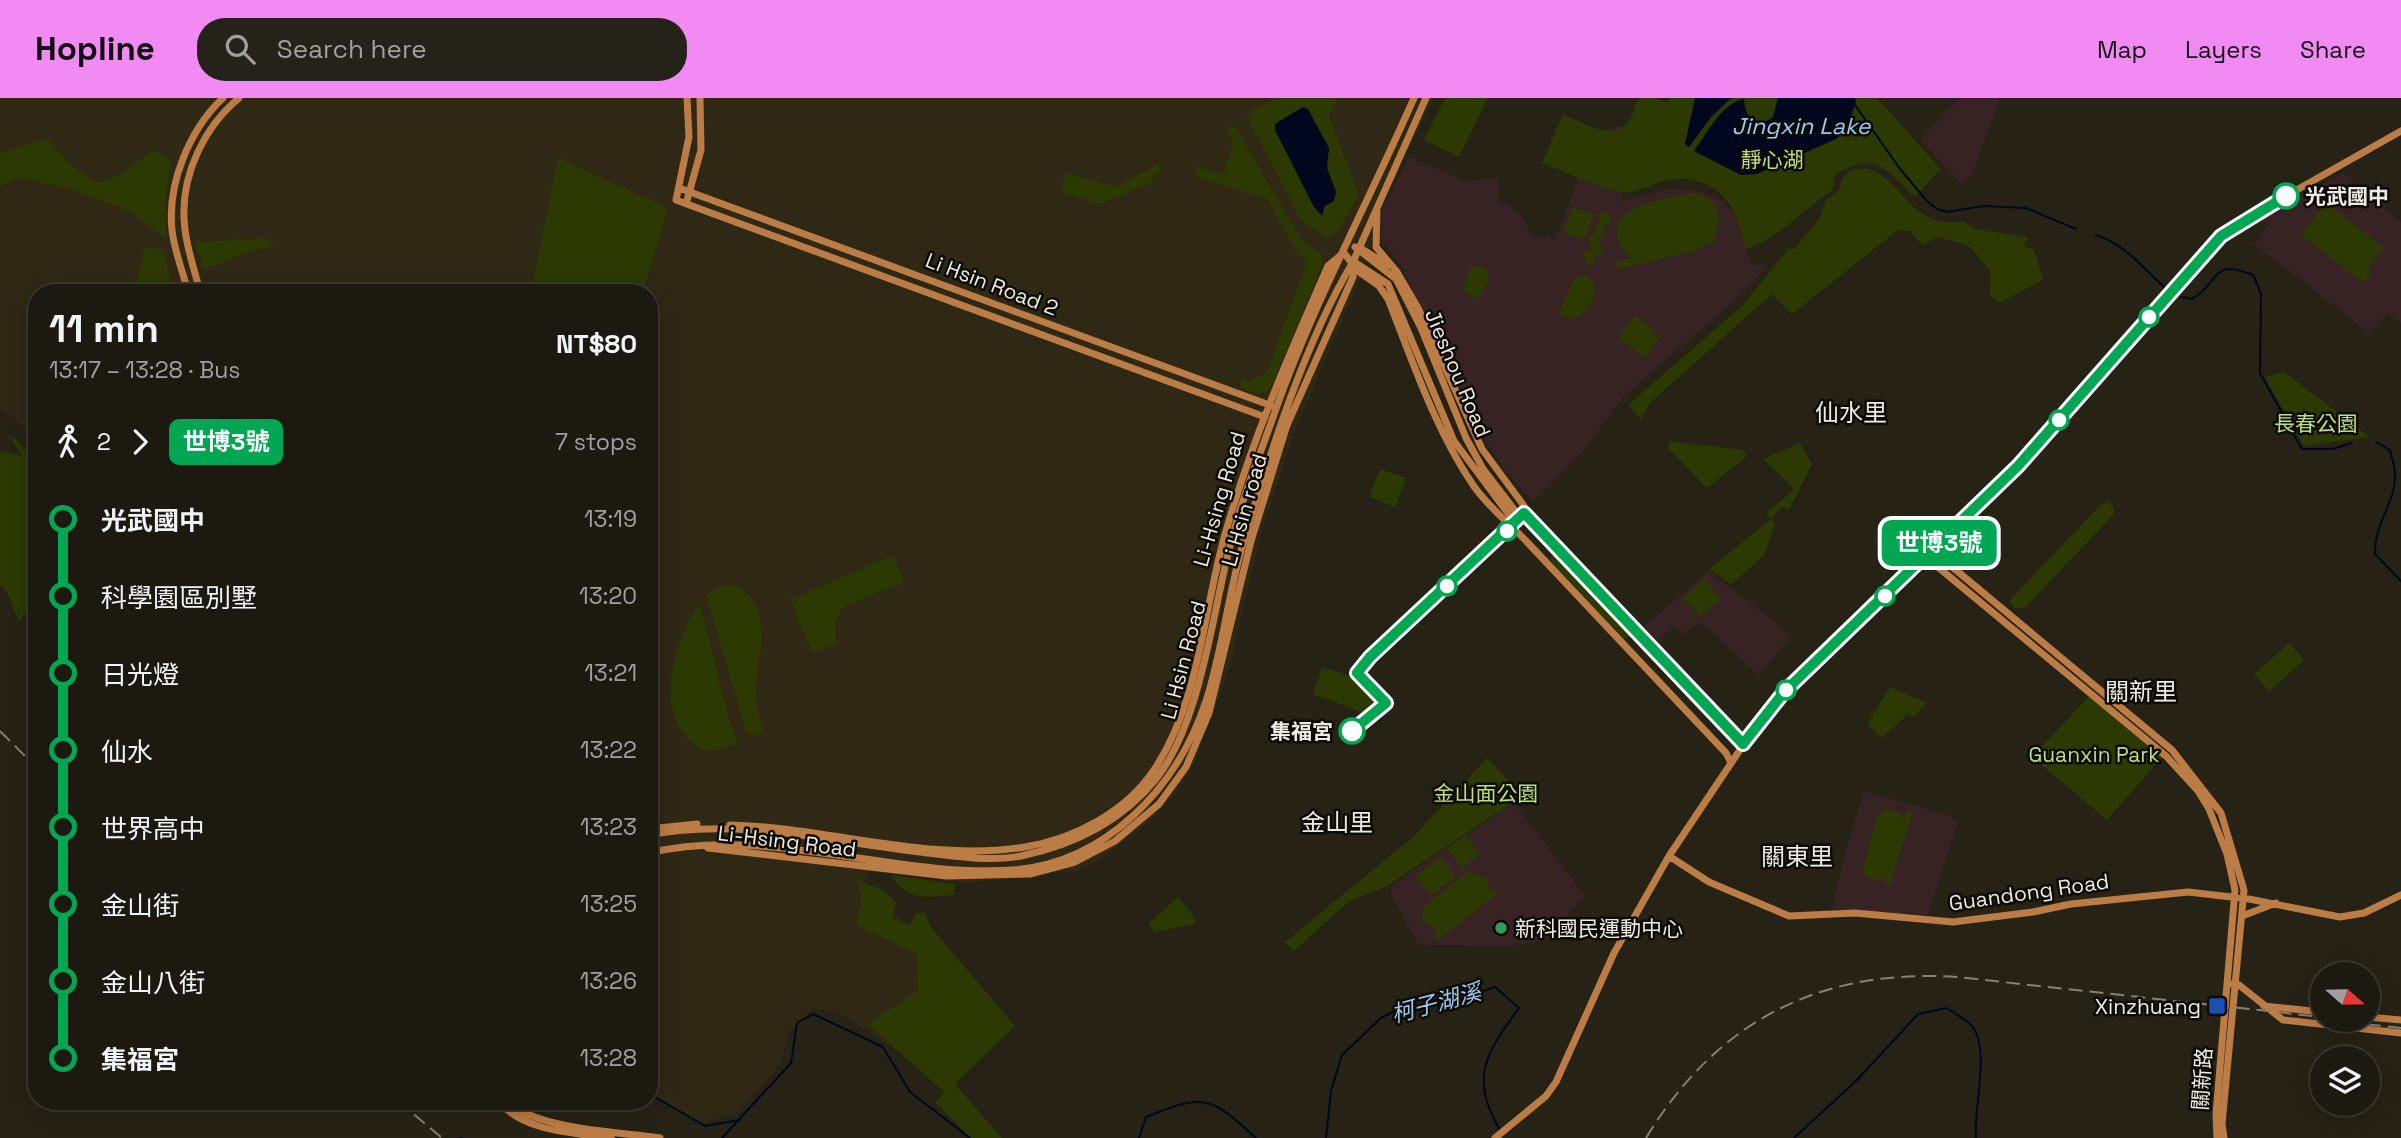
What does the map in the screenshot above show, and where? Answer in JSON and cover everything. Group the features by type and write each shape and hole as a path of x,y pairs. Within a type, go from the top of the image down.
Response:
{"street":[{"path":"186,284 172,227 176,187 191,140 204,116 223,98"},
{"path":"198,284 185,226 187,181 212,126 239,98"},
{"path":"679,188 689,137 687,98"},
{"path":"686,204 701,150 700,98"},
{"name":"Li Hsin Road","path":"658,834 696,829 763,831 964,858 1017,857 1060,847 1100,828 1137,799 1158,777 1180,737 1196,688 1231,541 1276,408 1414,98"},
{"path":"1289,413 1338,286 1353,262 1426,98"},
{"path":"1495,1138 1546,1096 1556,1082 1614,953 1669,856 1743,744 1784,692 1930,554 2018,466 2221,236 2242,221 2401,131"},
{"name":"Li Hsin Road 2","path":"1285,424 676,201 679,188 1289,413"},
{"name":"Jieshou Road","path":"1378,202 1374,235 1376,247 1398,272 1453,382 1482,449 1524,506 1524,513"},
{"name":"Jieshou Road","path":"1348,244 1367,250 1398,272"},
{"name":"Jieshou Road","path":"1359,248 1396,279 1425,338 1465,438 1483,469 1516,512 1524,513 1743,744"},
{"name":"Jieshou Road","path":"1344,253 1353,262 1379,276 1396,297 1454,441 1510,516 1512,526"},
{"name":"Li-Hsing Road","path":"658,828 674,825 764,826 965,851 1024,847 1059,839 1097,822 1132,795 1154,771 1173,735 1186,698 1224,538 1262,416 1328,265 1344,253"},
{"name":"Jieshou Road","path":"1353,262 1356,274 1379,286 1388,299 1446,440 1502,522 1512,526 1726,753 1731,763"},
{"path":"1356,274 1379,276"},
{"name":"Li Hsin road","path":"658,851 686,846 947,876 1005,876 1030,874 1075,862 1115,841 1159,804 1186,767 1209,713 1251,541 1285,424 1356,274"},
{"path":"1930,554 1939,556 2172,750 2221,813 2235,856 2240,898"},
{"path":"1628,651 1642,638"},
{"name":"Guandong Road","path":"1669,856 1729,893 1789,916 1855,913 1954,922 2146,895 2188,892 2276,903 2340,917 2351,916 2401,895"},
{"name":"關新路","path":"2224,1138 2222,1124 2230,984 2242,916 2240,898"},
{"name":"關新路","path":"2217,1138 2216,1114 2240,898"},
{"path":"2242,916 2276,903"},
{"path":"2230,984 2239,985 2283,1020 2401,1033"},
{"path":"2263,1006 2310,1011"},
{"path":"2380,1018 2401,1020"},
{"path":"509,1110 517,1117 536,1124 611,1138"},
{"path":"520,1110 561,1123 660,1138"}],"shaded area":[{"path":"0,98 1434,98 1383,201 1357,287 1295,431 1262,530 1229,670 1193,767 1177,792 1149,822 1101,859 1080,870 968,883 868,871 866,885 1006,1026 944,1082 840,1013 814,1008 789,1032 780,1065 740,1111 703,1123 658,1099 658,284 28,284 28,428 0,409"},
{"path":"1959,98 2000,98 1973,173 1962,184 1920,140"},
{"path":"1629,124 1650,135 1620,201 1668,189 1696,190 1722,201 1761,239 1746,250 1752,264 1768,266 1738,298 1623,397 1579,457 1533,502 1506,472 1485,440 1401,266 1381,239 1382,209 1409,157 1468,181 1498,177 1498,200 1518,211 1532,234 1545,240 1547,236 1555,239 1596,133"},
{"name":"光武國中","path":"2343,173 2401,222 2401,323 2388,312 2369,333 2254,244 2268,225 2258,217"},
{"path":"1709,571 1792,635 1759,676 1701,622 1683,634 1674,625 1658,641 1643,627"},
{"path":"1864,791 1949,815 1958,822 1928,915 1832,909 1845,852"},
{"path":"1514,802 1585,896 1546,940 1511,946 1419,945 1391,896 1392,885"}],"green space":[{"path":"1277,98 1335,98 1337,102 1329,115 1359,195 1339,230 1328,238 1301,221 1247,117 1253,110"},
{"path":"1445,98 1488,98 1459,157 1424,140"},
{"name":"靜心湖","path":"1639,98 1656,98 1667,103 1670,98 1877,98 1941,169 1915,197 1879,166 1870,163 1848,167 1835,175 1832,191 1780,231 1745,249 1731,207 1723,196 1701,182 1669,180 1623,192 1594,184 1542,163 1563,114 1595,128 1612,131 1627,124"},
{"path":"1234,125 1302,241 1320,253 1323,264 1269,391 1259,394 1239,388 1243,380 1248,382 1267,372 1307,262 1297,252 1267,199 1194,176 1198,167 1223,174 1234,143 1226,131"},
{"path":"47,138 74,168 99,183 126,171 152,150 171,161 165,201 166,239 131,212 70,189 19,177 0,187 0,153"},
{"path":"558,158 668,208 645,284 533,284"},
{"path":"1158,164 1164,168 1152,176 1154,181 1101,204 1061,193 1066,173 1116,187"},
{"path":"1864,168 1883,176 1919,212 1928,217 1964,222 1975,229 2028,237 2024,246 2034,249 2043,280 1999,303 1990,295 1990,271 1969,246 1938,237 1922,245 1910,231 1898,230 1792,314 1772,294 1651,402 1641,419 1628,405 1743,305 1788,249 1794,249 1820,218 1826,200 1839,190 1843,178 1851,170"},
{"path":"1692,193 1708,198 1717,210 1718,226 1713,242 1697,250 1617,270 1616,262 1632,258 1626,254 1617,236 1624,216 1644,204"},
{"path":"2326,203 2384,248 2368,268 2372,272 2363,283 2301,235"},
{"path":"1573,207 1594,215 1584,240 1562,232"},
{"path":"1606,210 1612,223 1603,227 1606,236 1598,239 1604,252 1593,256 1596,263 1589,267 1582,253 1592,249 1587,238 1597,233 1594,225 1600,222 1597,214"},
{"path":"269,238 273,247 256,249 204,269 194,242"},
{"path":"145,246 163,251 172,284 129,284 138,278"},
{"path":"1471,267 1486,268 1490,279 1477,299 1465,292 1463,286"},
{"path":"1575,276 1585,276 1593,281 1595,292 1589,308 1572,320 1559,313"},
{"path":"1635,316 1661,336 1645,358 1618,338"},
{"name":"長春公園","path":"2284,372 2370,437 2304,446 2265,377"},
{"path":"10,437 16,439 28,453 28,614 19,622 8,594 0,584 0,451 22,456"},
{"path":"1669,441 1744,450 1747,456 1707,488 1668,448"},
{"path":"1800,443 1812,464 1789,510 1781,507 1771,519 1766,513 1794,489 1763,459"},
{"path":"1380,469 1406,478 1395,507 1369,497"},
{"path":"2109,502 2115,509 2113,515 2025,608 2014,608 2010,602 2012,597 2102,504"},
{"path":"1771,519 1775,524 1764,556 1731,584 1709,569"},
{"path":"1555,554 1631,631 1630,637 1623,638 1549,559"},
{"path":"888,557 895,559 904,582 843,607 835,622 836,645 812,652 790,600"},
{"path":"1704,579 1721,598 1700,617 1683,598"},
{"path":"734,585 748,594 756,605 762,633 756,693 757,708 764,731 754,736 746,732 706,595 721,586"},
{"path":"699,605 738,743 710,751 694,744 678,724 672,708 670,690 676,653"},
{"path":"2289,643 2304,660 2269,691 2254,674"},
{"path":"1322,667 1358,678 1380,701 1364,713 1313,694"},
{"path":"1890,687 1927,703 1913,718 1908,714 1882,738 1867,724"},
{"name":"Guanxin Park","path":"2089,696 2163,756 2107,820 2032,757"},
{"name":"金山面公園","path":"1487,758 1522,794 1518,806 1514,802 1387,886 1348,902 1294,951 1285,942 1413,837"},
{"path":"1887,808 1900,813 1904,818 1907,810 1913,811 1890,885 1884,884 1885,878 1873,881 1862,872 1877,817"},
{"path":"1465,835 1480,854 1462,869 1447,849"},
{"path":"1441,857 1456,877 1430,896 1415,876"},
{"path":"1471,872 1487,879 1491,891 1495,889 1498,893 1437,941 1433,934 1437,931 1422,920 1424,906"},
{"path":"891,875 955,884 954,895 926,897 911,894 897,884"},
{"path":"858,881 884,890 896,903 892,919 910,924 916,913 925,912 930,926 1015,1026 955,1084 1002,1138 971,1138 935,1102 945,1093 868,1024 918,991 917,954 857,925 861,900"},
{"path":"1178,897 1191,912 1196,924 1155,932 1148,924"}],"water":[{"name":"Jingxin Lake","path":"1695,98 1731,98 1711,117 1689,147 1685,144"},
{"name":"Jingxin Lake","path":"1778,98 1855,98 1856,101 1847,128 1836,139 1757,174 1741,175 1694,151 1728,106 1744,99 1746,112 1752,120 1761,122 1773,117"},
{"path":"1303,107 1308,109 1329,148 1327,168 1336,192 1334,201 1325,206 1322,216 1314,207 1275,130 1275,124"}],"waterway":[{"path":"1855,105 1900,169 1937,209 1947,212 1983,206 2026,208 2076,229"},
{"path":"2096,235 2125,250 2164,287"},
{"path":"2181,297 2192,299 2222,270 2239,270 2253,275 2261,293 2260,373 2302,449 2333,449 2352,443"},
{"path":"2376,442 2390,450 2395,475 2394,488 2378,533 2375,554 2401,581"},
{"name":"柯子湖溪","path":"1326,1138 1331,1091 1342,1055 1381,1018 1404,1006 1446,1004 1495,987 1519,1008 1497,1039 1485,1067 1486,1096 1501,1132"},
{"name":"柯子湖溪","path":"1794,1138 1857,1080 1918,1014 1947,1008 1970,1024 1980,1047 1976,1138"},
{"name":"柯子湖溪","path":"722,1138 791,1063 797,1023 813,1014 883,1047 910,1092 970,1138"},
{"path":"658,1099 705,1126 740,1120"},
{"name":"柯子湖溪","path":"1139,1138 1146,1117 1195,1102 1217,1107 1256,1138"}],"railway":[{"path":"0,731 28,759"},
{"path":"1646,1138 1674,1097 1705,1062 1739,1033 1777,1010 1817,993 1861,982 1907,977 1957,977 2310,1016"},
{"path":"2380,1026 2401,1028"},
{"path":"409,1110 442,1138"}],"bus line":[{"name":"世博3號","path":"1352,731 1386,703 1357,673 1377,648 1492,546 1524,513 1743,744 1766,711 1784,692 1930,554 2018,466 2221,236 2286,196"}],"place":[{"name":"光武國中","path":"2286,196"},
{"name":"集福宮","path":"1352,731"},
{"name":"新科國民運動中心","path":"1501,928"},
{"name":"Xinzhuang","path":"2217,1006"}],"district":[{"name":"仙水里","path":"1851,412"},
{"name":"關新里","path":"2141,691"},
{"name":"金山里","path":"1337,822"},
{"name":"關東里","path":"1797,856"}]}
